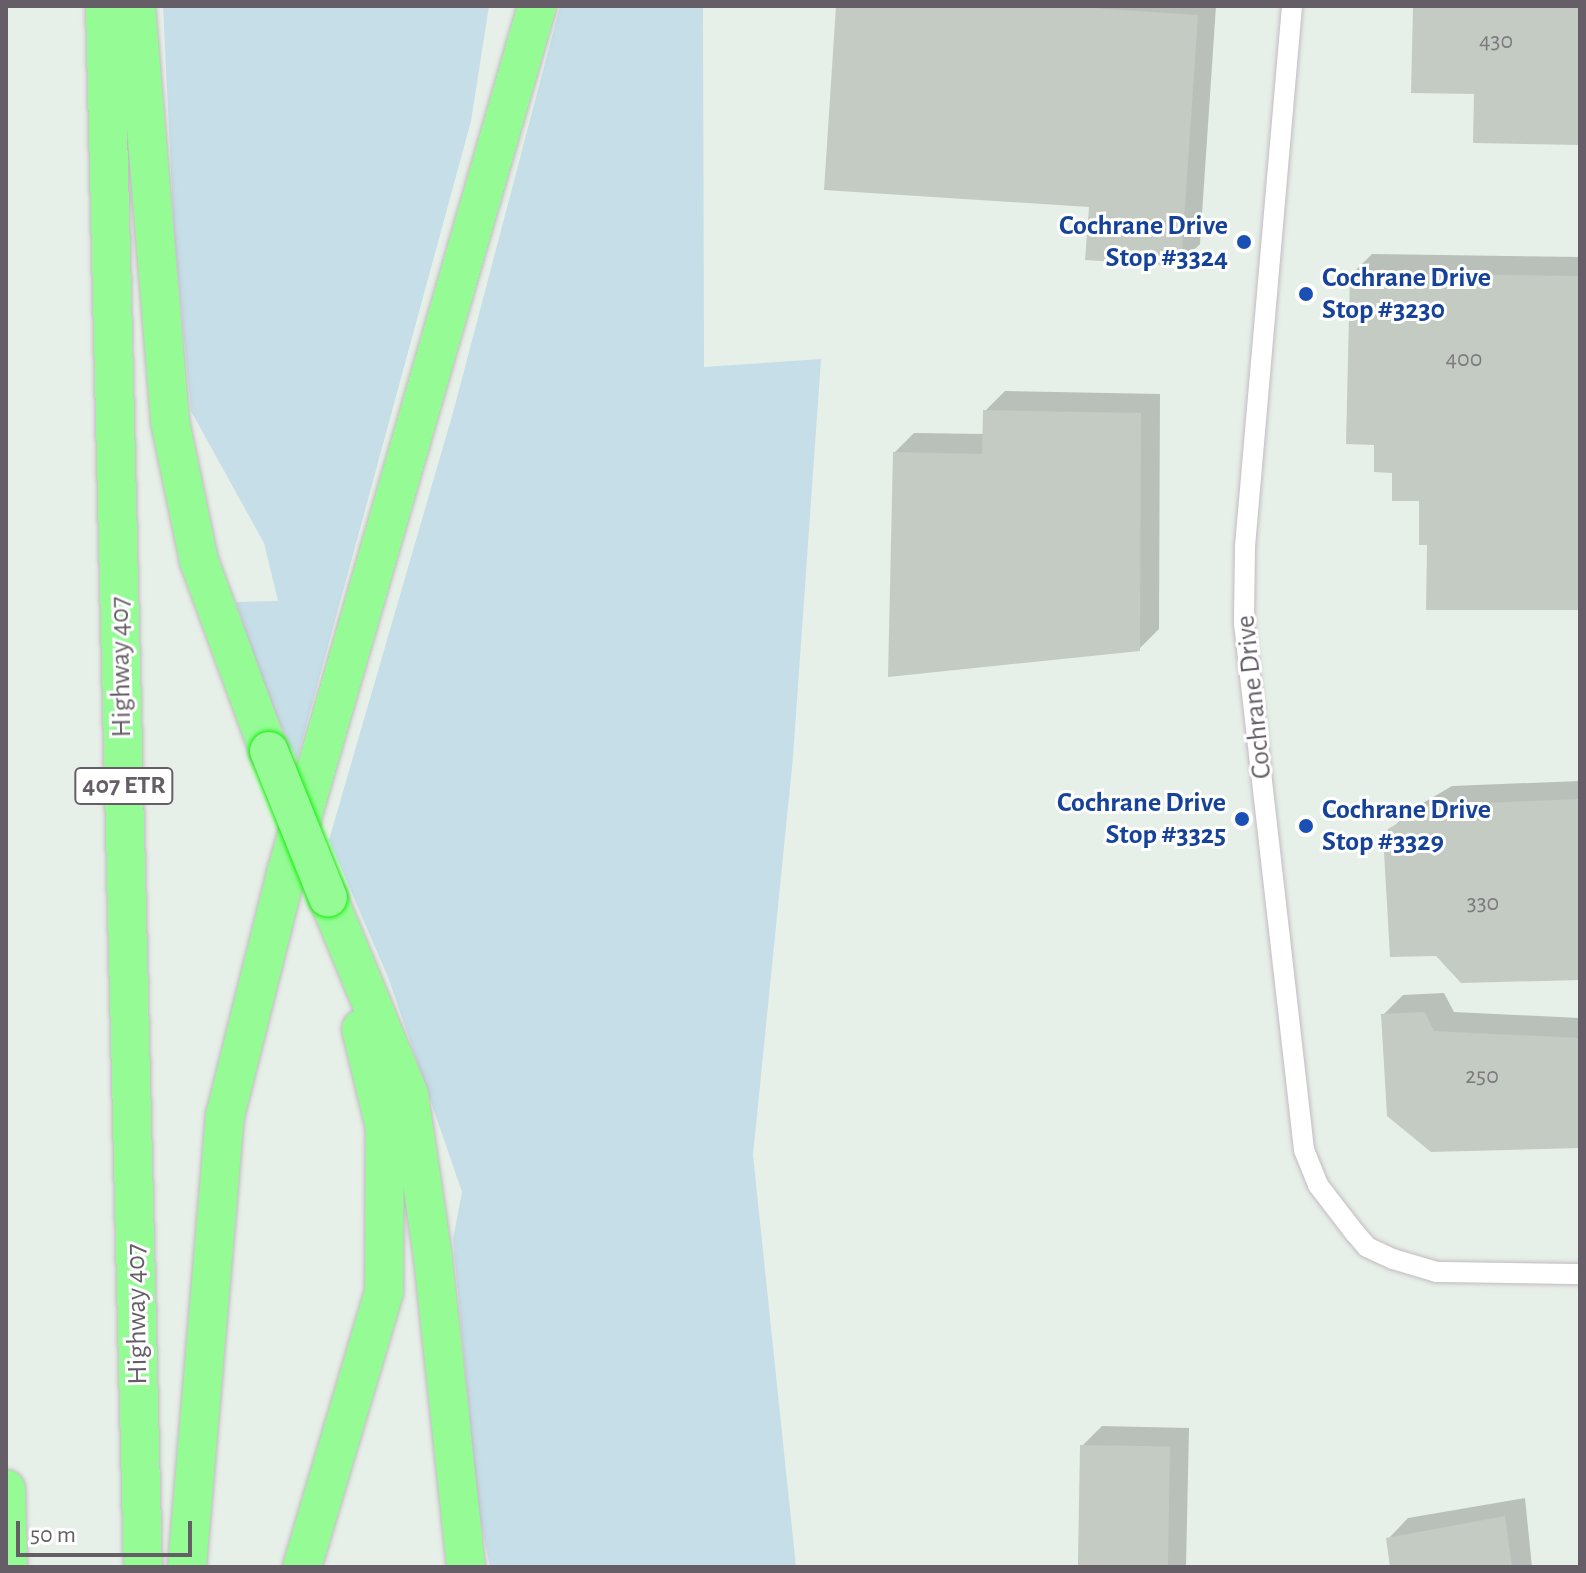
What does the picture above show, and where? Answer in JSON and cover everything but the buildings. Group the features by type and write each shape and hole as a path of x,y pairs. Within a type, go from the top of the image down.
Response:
{"highway":[{"name":"Highway 407","path":"105,6 143,1567"},
{"path":"136,6 170,422 199,561 269,751 409,1095 433,1258 466,1567"},
{"path":"483,204 510,6"},
{"path":"187,1567 225,1116 290,858 483,204 537,6"},
{"path":"302,1567 384,1292 385,1128 328,898"},
{"path":"6,1489 8,1567"}],"street":[{"name":"Cochrane Drive","path":"1292,6 1245,547 1244,623 1304,1150 1318,1185 1355,1233 1367,1247 1393,1259 1437,1272 1580,1274"}],"shaded area":[{"path":"163,6 489,6 471,121 297,760 265,691 236,602 278,601 264,543 191,411 174,232"},
{"path":"560,6 703,6 704,367 821,359 793,757 753,1155 796,1567 490,1567 478,1508 453,1239 462,1192 388,977 329,840 454,409"}],"place":[{"name":"Cochrane Drive Stop #3324","path":"1244,242"},
{"name":"Cochrane Drive Stop #3230","path":"1306,294"},
{"name":"Cochrane Drive Stop #3325","path":"1242,819"},
{"name":"Cochrane Drive Stop #3329","path":"1306,826"}]}
